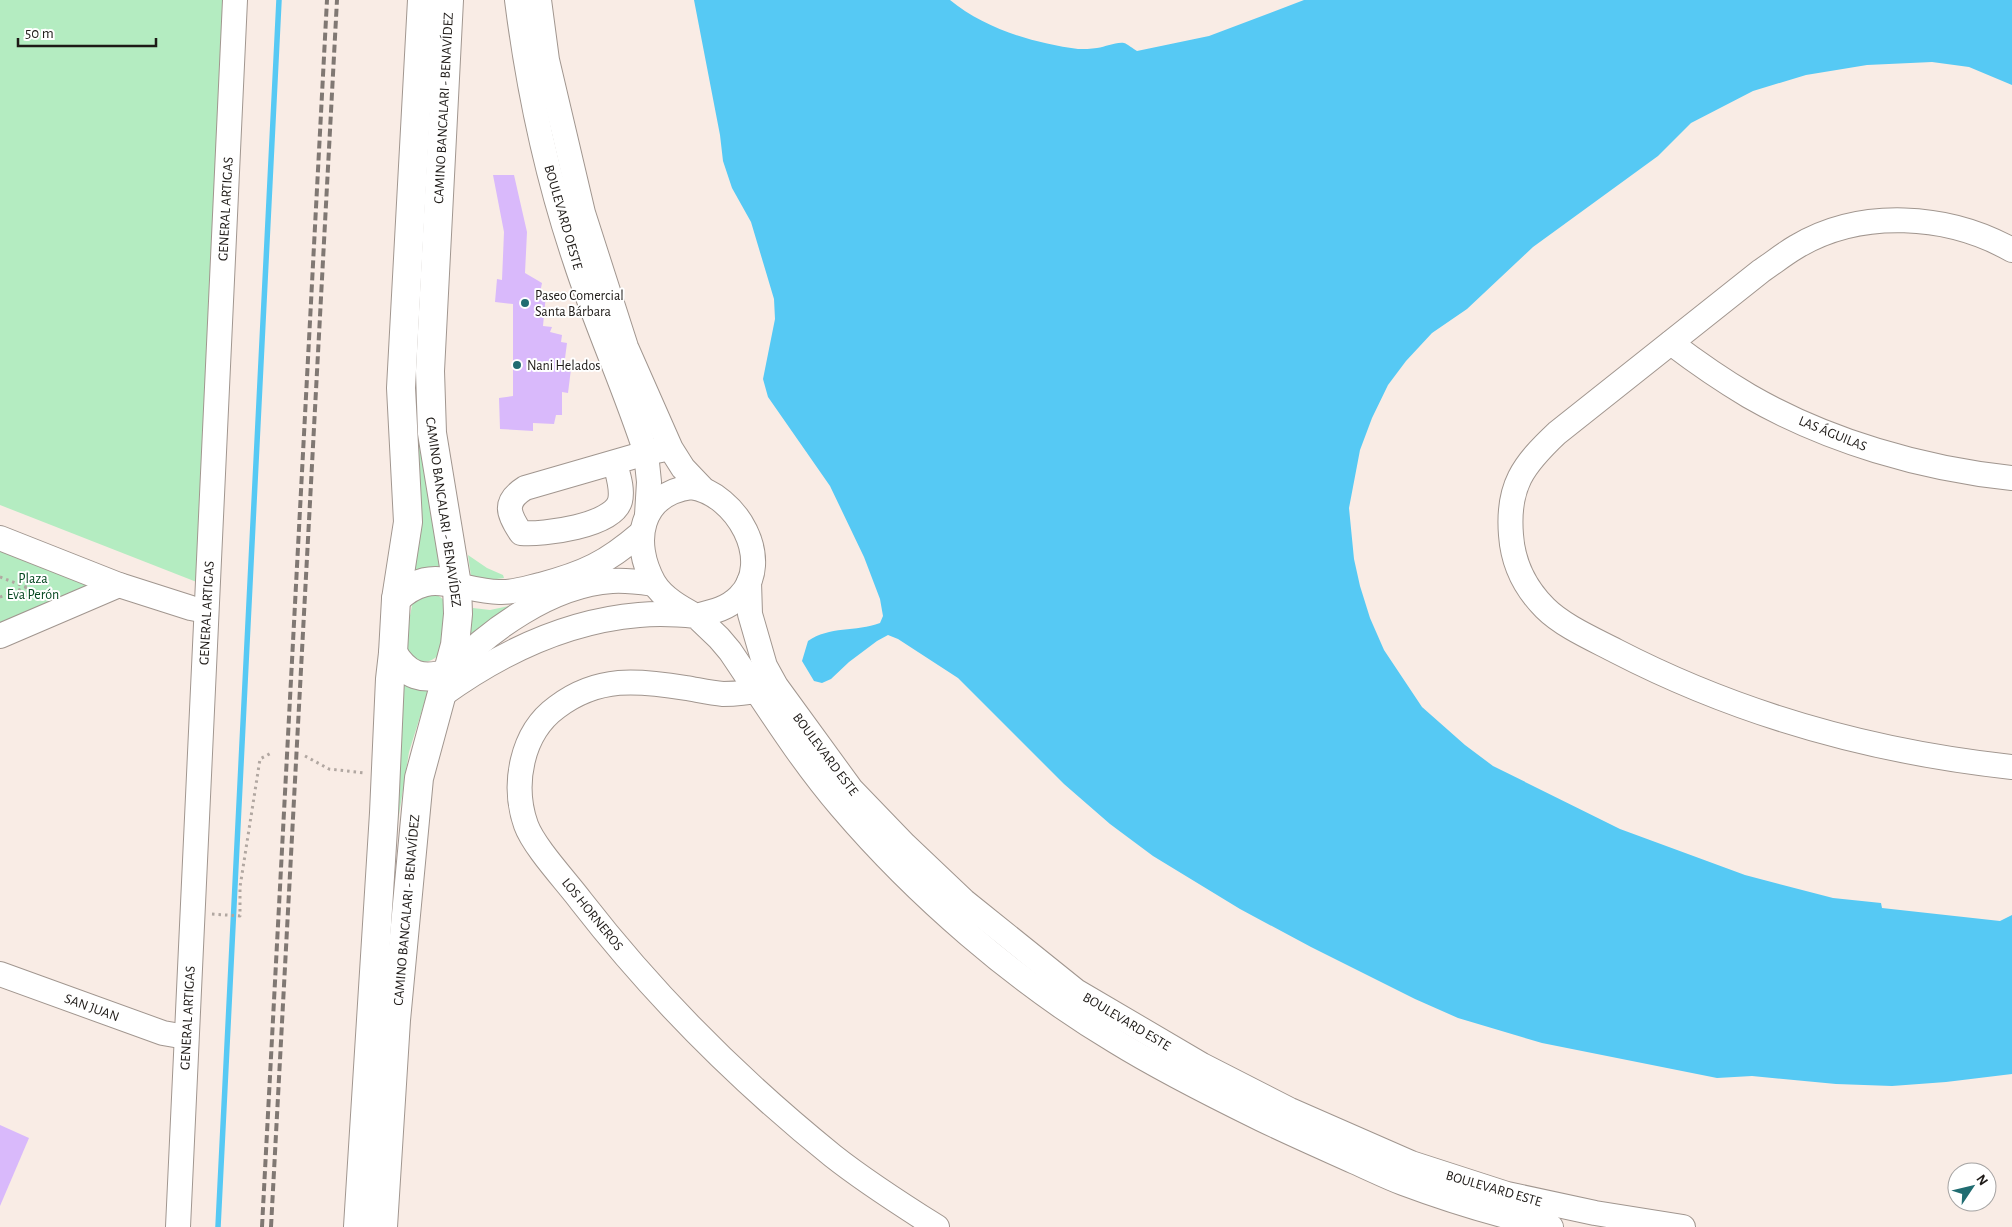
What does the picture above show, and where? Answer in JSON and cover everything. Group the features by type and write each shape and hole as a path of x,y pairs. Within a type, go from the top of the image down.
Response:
{"main road":[{"name":"CAMINO BANCALARI - BENAVÍDEZ","path":"358,1227 384,813 390,680 396,599 408,522 402,388 422,0"},
{"name":"CAMINO BANCALARI - BENAVÍDEZ","path":"383,1227 396,1020 411,845 419,778 455,645 458,614 457,585 432,433 430,389 449,0"},
{"path":"396,599 406,589 418,583 431,580 457,585"},
{"path":"393,653 400,664 410,672 422,676 435,677 445,684"}],"street":[{"name":"GENERAL ARTIGAS","path":"178,1227 236,0"},
{"name":"BOULEVARD OESTE","path":"518,0 534,99 560,165 583,213 626,346 670,449 683,468 703,489"},
{"name":"BOULEVARD OESTE","path":"539,0 560,165 557,203 574,260 648,464 644,524"},
{"path":"2012,250 1976,234 1951,227 1898,219 1847,226 1796,246 1557,433 1534,454 1521,473 1513,492 1510,522 1512,550 1517,569 1528,589 1546,610 1577,630 1684,684 1741,707 1848,739 1957,761 2012,766"},
{"name":"LAS ÁGUILAS","path":"1671,343 1720,378 1752,397 1812,426 1898,457 1950,470 2012,478"},
{"path":"618,473 648,464 670,449"},
{"path":"445,684 474,672 508,653 543,638 580,626 638,615 662,613 696,616 724,608 739,597 749,582 752,561 750,544 744,526 732,509 716,496 703,489 691,487 669,493 658,500 644,524 618,552 593,568 565,578 518,590 501,592 457,585"},
{"path":"644,524 644,553 654,584 679,607 696,616"},
{"path":"0,538 119,585 191,608 206,610"},
{"path":"445,684 465,655 490,634 524,611 546,600 590,585 611,581 633,581 654,584"},
{"name":"BOULEVARD ESTE","path":"749,582 750,614 765,666 766,689"},
{"path":"0,636 119,585"},
{"name":"BOULEVARD ESTE","path":"696,616 766,689 852,789 905,845 957,909 1197,1075 1290,1110 1402,1159 1466,1192 1504,1216 1551,1227"},
{"name":"LOS HORNEROS","path":"766,689 722,694 642,682 620,682 604,684 576,694 555,708 538,725 525,751 519,780 520,804 527,828 597,921 662,995 716,1052 834,1157 937,1227"},
{"name":"SAN JUAN","path":"0,974 163,1033 186,1038"},
{"name":"BOULEVARD ESTE","path":"1466,1192 1507,1194 1595,1214 1684,1227"}],"path":[{"path":"0,577 72,605"},
{"path":"0,597 27,587"},
{"path":"227,915 240,916 240,887 260,759 273,752"},
{"path":"305,756 329,769 367,774"}],"green space":[{"path":"0,0 235,0 217,590 0,505"},
{"path":"431,0 446,567 413,571 411,372"},
{"name":"Plaza Eva Perón","path":"0,538 119,585 0,636"},
{"path":"468,555 487,568 503,575 504,578 489,580 471,576"},
{"path":"432,593 441,598 445,603 445,622 438,655 430,661 423,662 413,658 409,652 407,645 408,628 412,605 415,600"},
{"path":"514,605 514,607 470,634 473,608 490,610"},
{"path":"404,683 428,689 428,691 409,752 398,821 381,1046 401,753 401,688"}],"water":[{"path":"694,0 950,0 994,27 1027,39 1078,49 1124,43 1137,51 1209,36 1304,0 2012,0 2012,85 1969,67 1932,62 1867,65 1806,75 1753,91 1691,123 1658,156 1533,247 1467,309 1432,333 1406,361 1388,385 1372,418 1360,450 1349,508 1354,559 1360,586 1370,618 1384,650 1422,707 1465,745 1493,766 1620,829 1745,875 1833,898 1881,903 1882,908 2000,921 2012,915 2012,1074 1892,1086 1836,1084 1752,1076 1717,1078 1542,1043 1458,1018 1415,999 1311,947 1240,909 1153,856 1110,824 1064,784 958,678 898,639 888,635 849,662 831,679 822,683 814,681 802,661 808,641 825,633 862,628 880,623 883,616 880,599 864,557 830,486 768,397 763,379 775,319 774,299 751,222 732,188 723,161 720,135"}],"building":[{"name":"Paseo Comercial Santa Bárbara","path":"493,175 514,175 527,232 525,273 542,283 540,293 546,294 543,326 552,327 550,332 562,335 561,342 567,343 564,366 571,369 568,393 562,392 562,415 556,415 554,424 533,423 533,431 500,429 499,398 513,396 513,304 495,302 497,279 502,280 504,232"},
{"path":"0,1125 29,1138 0,1206"}],"waterway":[{"path":"218,1227 279,0"}],"railway":[{"path":"262,1227 327,0"},
{"path":"271,1227 337,0"}],"place":[{"name":"Paseo Comercial Santa Bárbara","path":"525,303"},
{"name":"Nani Helados","path":"517,365"}]}
